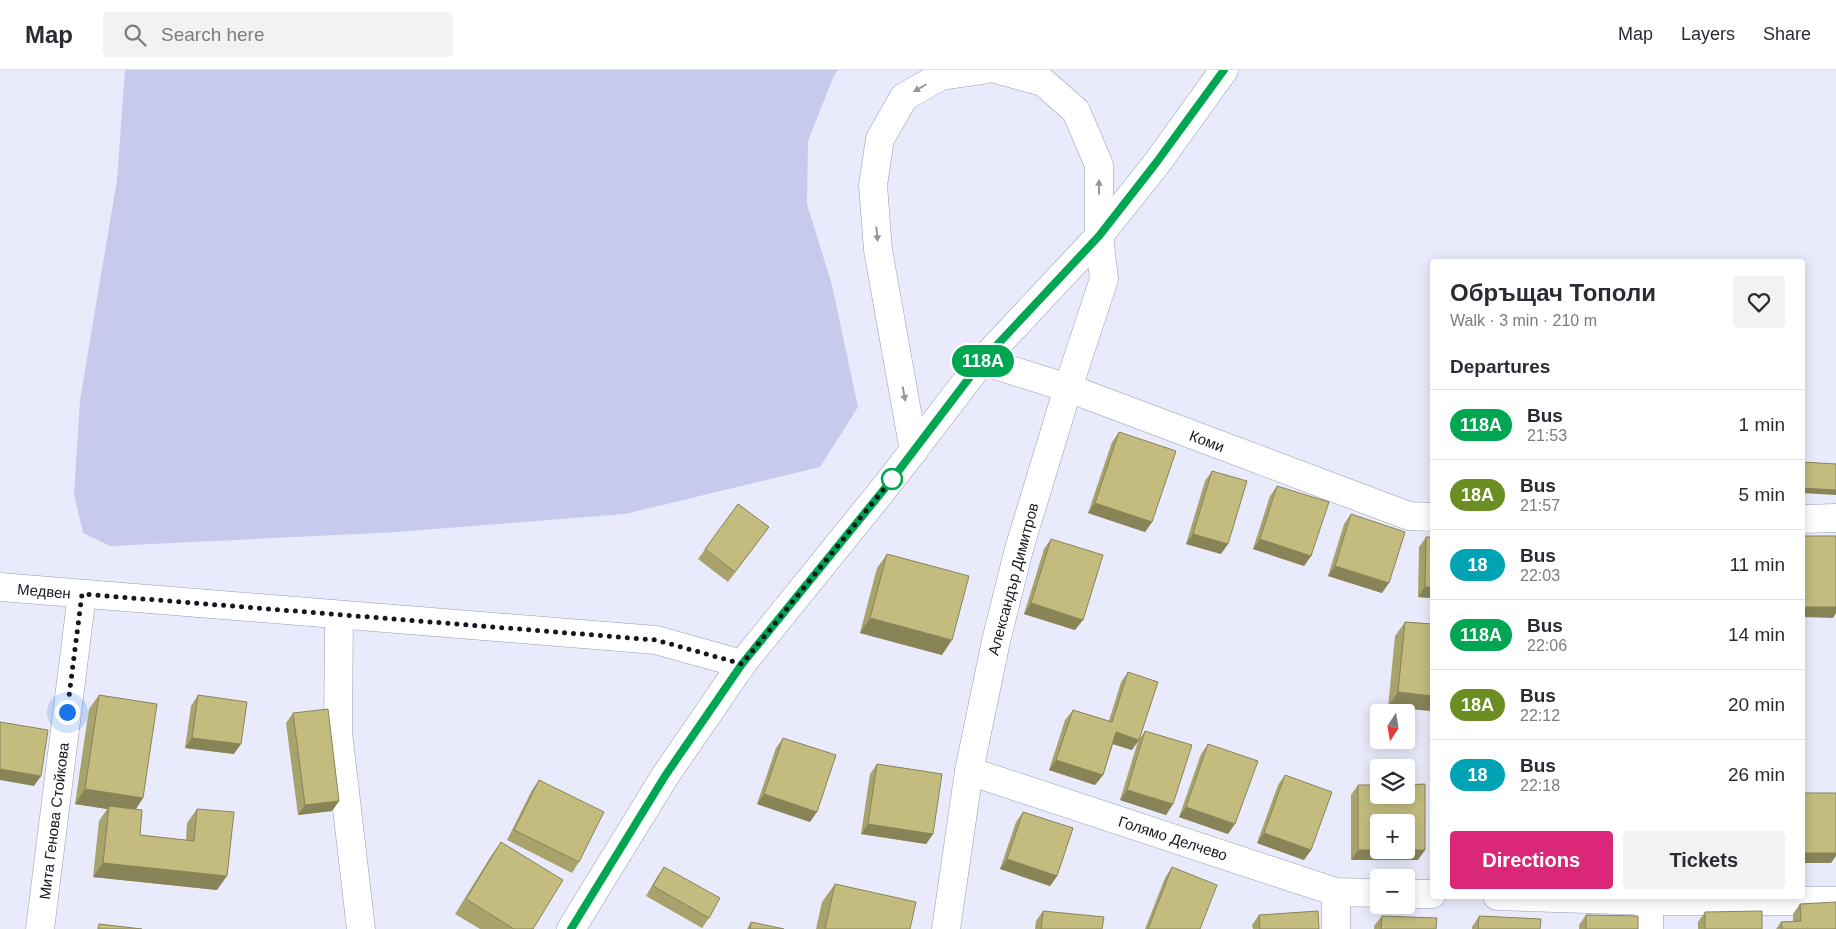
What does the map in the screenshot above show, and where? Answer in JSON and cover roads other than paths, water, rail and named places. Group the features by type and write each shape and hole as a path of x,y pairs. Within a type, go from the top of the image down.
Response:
{"street":[{"path":"914,451 878,250 873,185 880,139 904,97 942,76 983,70"},
{"name":"Александър Димитров","path":"946,929 969,771 996,641 1020,550 1068,388 1104,279 1099,236 1100,166 1076,111 1043,82 999,70"},
{"path":"571,929 665,776 742,664 914,451 982,361 1099,236 1156,163 1224,70"},
{"name":"Коми","path":"982,361 1068,388 1409,516 1430,517"},
{"path":"1805,519 1836,518"},
{"name":"Медвен","path":"0,587 656,640 742,664"},
{"name":"Мита Генова Стойкова","path":"40,929 82,594"},
{"path":"340,615 338,732 362,929"},
{"name":"Голямо Делчево","path":"969,771 1336,892 1370,893"},
{"path":"1336,892 1336,929"},
{"path":"1415,894 1430,894"},
{"path":"1649,899 1649,929"},
{"path":"1711,899 1836,901"}]}
